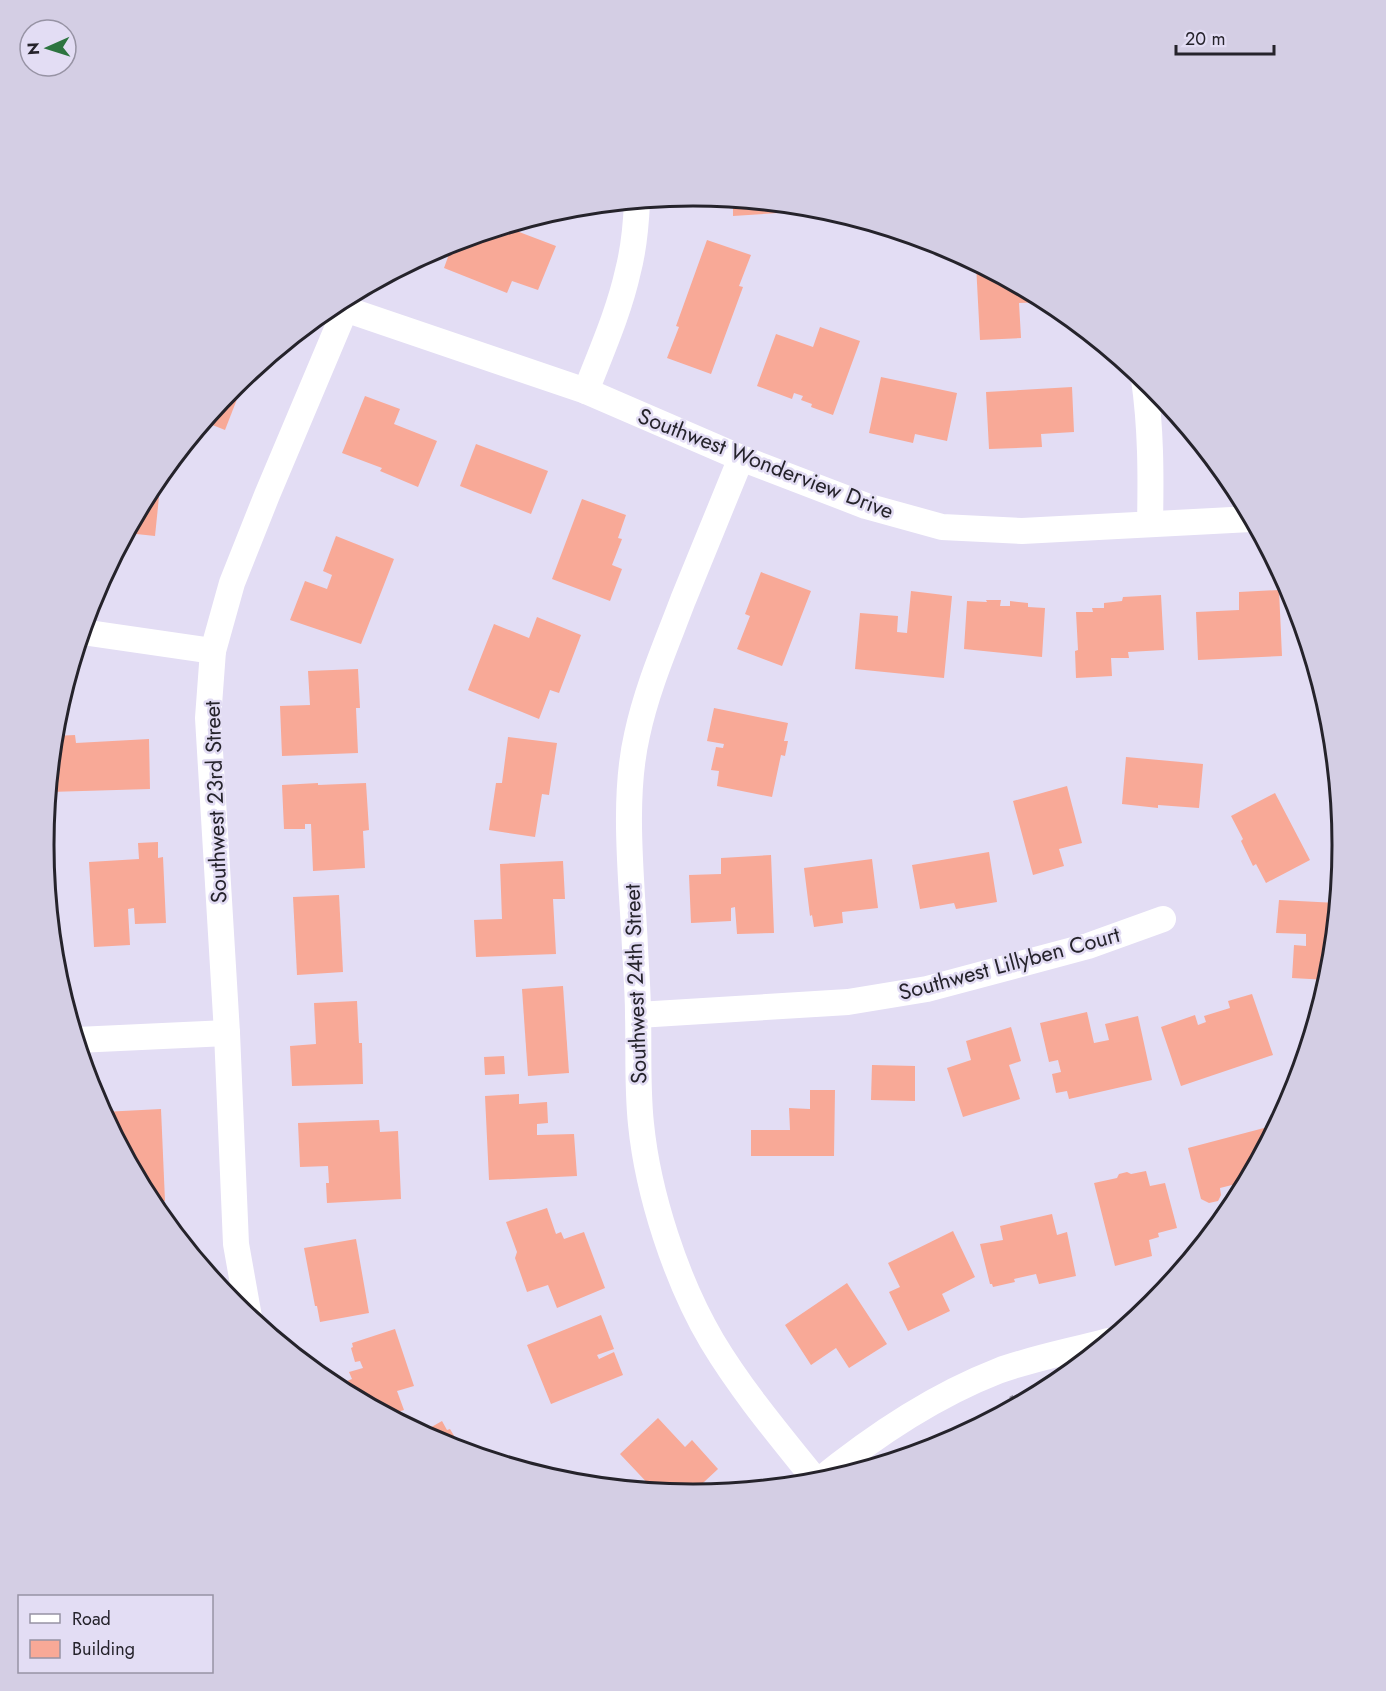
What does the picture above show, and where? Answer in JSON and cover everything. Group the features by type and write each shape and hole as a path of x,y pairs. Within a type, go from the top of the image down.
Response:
{"street":[{"path":"586,391 618,308 628,273 636,209"},
{"name":"Southwest Wonderview Drive","path":"345,310 586,391 741,458 866,506 942,527 1022,531 1242,519"},
{"name":"Southwest 23rd Street","path":"246,1302 236,1244 227,1033 208,718 213,651 232,583 336,315"},
{"path":"1146,396 1152,461 1150,524"},
{"name":"Southwest 24th Street","path":"741,458 659,661 636,738 630,777 629,821 638,1015 638,1085 646,1161 665,1236 694,1308 712,1342 756,1406 809,1474"},
{"path":"91,633 213,651"},
{"name":"Southwest Lillyben Court","path":"638,1015 848,1002 927,989 1088,946 1162,919"},
{"path":"85,1040 227,1033"},
{"path":"834,1468 861,1447 915,1412 978,1380 1000,1371 1089,1346"}],"building":[{"path":"733,208 778,212 778,213 733,216"},
{"path":"517,231 556,246 538,290 512,281 507,293 444,268 449,255"},
{"path":"707,240 751,255 739,286 743,287 711,374 667,358"},
{"path":"976,272 1029,303 1019,303 1021,338 980,340"},
{"path":"820,327 860,341 833,415 811,407 812,404 801,400 803,396 794,393 792,399 757,386 776,334 813,347"},
{"path":"881,377 957,393 947,441 915,434 913,443 869,433"},
{"path":"1072,387 1074,432 1041,434 1042,447 989,449 986,392"},
{"path":"365,396 400,409 394,424 437,441 418,487 380,471 382,468 342,453"},
{"path":"238,398 225,430 212,425"},
{"path":"476,444 548,471 531,514 460,486"},
{"path":"159,495 155,536 136,534"},
{"path":"582,499 626,515 618,538 622,539 612,565 622,569 610,601 552,579"},
{"path":"336,536 394,559 361,644 290,620 305,581 327,589 332,575 323,571"},
{"path":"761,572 811,591 782,666 737,649 750,616 745,614"},
{"path":"1278,590 1282,656 1198,660 1196,612 1239,610 1239,592"},
{"path":"911,591 952,596 944,678 855,669 860,613 898,616 897,632 907,633"},
{"path":"1161,595 1164,650 1128,652 1129,658 1111,658 1112,676 1076,678 1075,651 1078,650 1076,612 1093,612 1092,608 1104,608 1104,603 1122,601 1123,597"},
{"path":"986,600 1001,600 1000,606 1010,606 1010,601 1028,603 1028,607 1045,608 1042,657 964,649 967,601 987,602"},
{"path":"537,617 581,635 559,693 550,690 539,719 468,690 494,624 529,638"},
{"path":"358,669 360,708 356,708 358,753 282,756 280,706 310,705 308,671"},
{"path":"714,708 788,723 784,741 788,741 785,756 781,755 772,797 717,786 719,771 711,770 716,747 723,748 724,744 707,741"},
{"path":"75,735 76,743 149,739 150,789 56,792 64,736"},
{"path":"508,737 557,743 549,795 542,794 535,837 489,830 496,783 502,783"},
{"path":"1126,757 1203,764 1199,808 1158,805 1158,808 1122,804"},
{"path":"318,783 318,785 366,783 369,830 363,831 365,868 313,871 311,824 305,824 305,829 284,829 282,785"},
{"path":"1067,786 1082,843 1059,849 1064,866 1033,875 1013,801"},
{"path":"1275,793 1310,860 1266,883 1256,864 1253,866 1231,816"},
{"path":"158,842 158,858 163,857 166,923 135,924 134,908 128,909 130,945 94,947 89,862 139,859 138,843"},
{"path":"989,852 997,902 956,909 954,903 920,909 912,865"},
{"path":"771,855 774,933 737,934 735,907 731,908 731,921 691,923 689,875 721,874 721,858"},
{"path":"872,859 878,908 842,912 843,923 814,927 812,915 810,916 804,868"},
{"path":"563,861 565,899 553,899 556,954 476,957 474,920 502,919 500,864"},
{"path":"339,895 343,972 297,975 293,897"},
{"path":"1279,900 1330,903 1318,979 1292,978 1294,945 1306,946 1306,934 1276,933"},
{"path":"563,986 569,1073 528,1076 522,989"},
{"path":"1252,994 1273,1055 1181,1086 1161,1027 1195,1015 1198,1025 1206,1022 1204,1016 1230,1008 1228,1001"},
{"path":"357,1001 359,1043 362,1043 363,1084 292,1086 290,1046 316,1044 314,1003"},
{"path":"1087,1012 1094,1043 1109,1040 1105,1024 1138,1016 1152,1080 1069,1099 1067,1091 1056,1093 1052,1074 1061,1072 1058,1060 1049,1062 1040,1023"},
{"path":"1011,1027 1021,1061 1009,1065 1020,1099 963,1117 947,1068 971,1060 966,1041"},
{"path":"504,1056 505,1074 485,1075 484,1057"},
{"path":"872,1065 915,1066 915,1101 871,1100"},
{"path":"810,1090 835,1090 834,1156 751,1156 751,1130 790,1130 789,1108 810,1109"},
{"path":"519,1094 519,1104 547,1102 548,1123 537,1124 537,1135 574,1134 577,1176 489,1180 485,1096"},
{"path":"161,1109 165,1201 162,1201 140,1165 113,1112"},
{"path":"379,1120 380,1132 398,1131 401,1199 327,1203 328,1166 300,1167 298,1123"},
{"path":"1264,1128 1232,1187 1232,1185 1220,1188 1221,1195 1218,1201 1209,1203 1201,1199 1188,1148"},
{"path":"1146,1171 1150,1186 1165,1183 1177,1228 1158,1233 1159,1237 1149,1240 1152,1256 1115,1266 1094,1183 1117,1178 1119,1174 1127,1172 1131,1174"},
{"path":"547,1208 556,1234 561,1232 564,1239 584,1232 605,1288 557,1308 548,1285 527,1292 515,1258 517,1252 506,1222"},
{"path":"1052,1214 1057,1235 1067,1232 1076,1276 1039,1284 1036,1274 993,1287 990,1284 980,1244 1003,1240 1000,1226"},
{"path":"953,1231 975,1277 942,1294 950,1311 908,1331 889,1292 900,1287 888,1263"},
{"path":"356,1239 369,1313 320,1322 304,1248"},
{"path":"847,1283 887,1344 849,1368 836,1348 811,1365 785,1325"},
{"path":"601,1315 614,1349 597,1355 599,1359 614,1352 623,1375 551,1404 527,1345"},
{"path":"395,1329 414,1386 397,1391 404,1410 397,1412 348,1383 347,1381 352,1379 349,1372 363,1368 360,1361 355,1362 352,1343"},
{"path":"658,1418 685,1447 692,1440 718,1469 702,1484 647,1483 620,1454"},
{"path":"442,1421 456,1439 448,1436 430,1428"}]}
